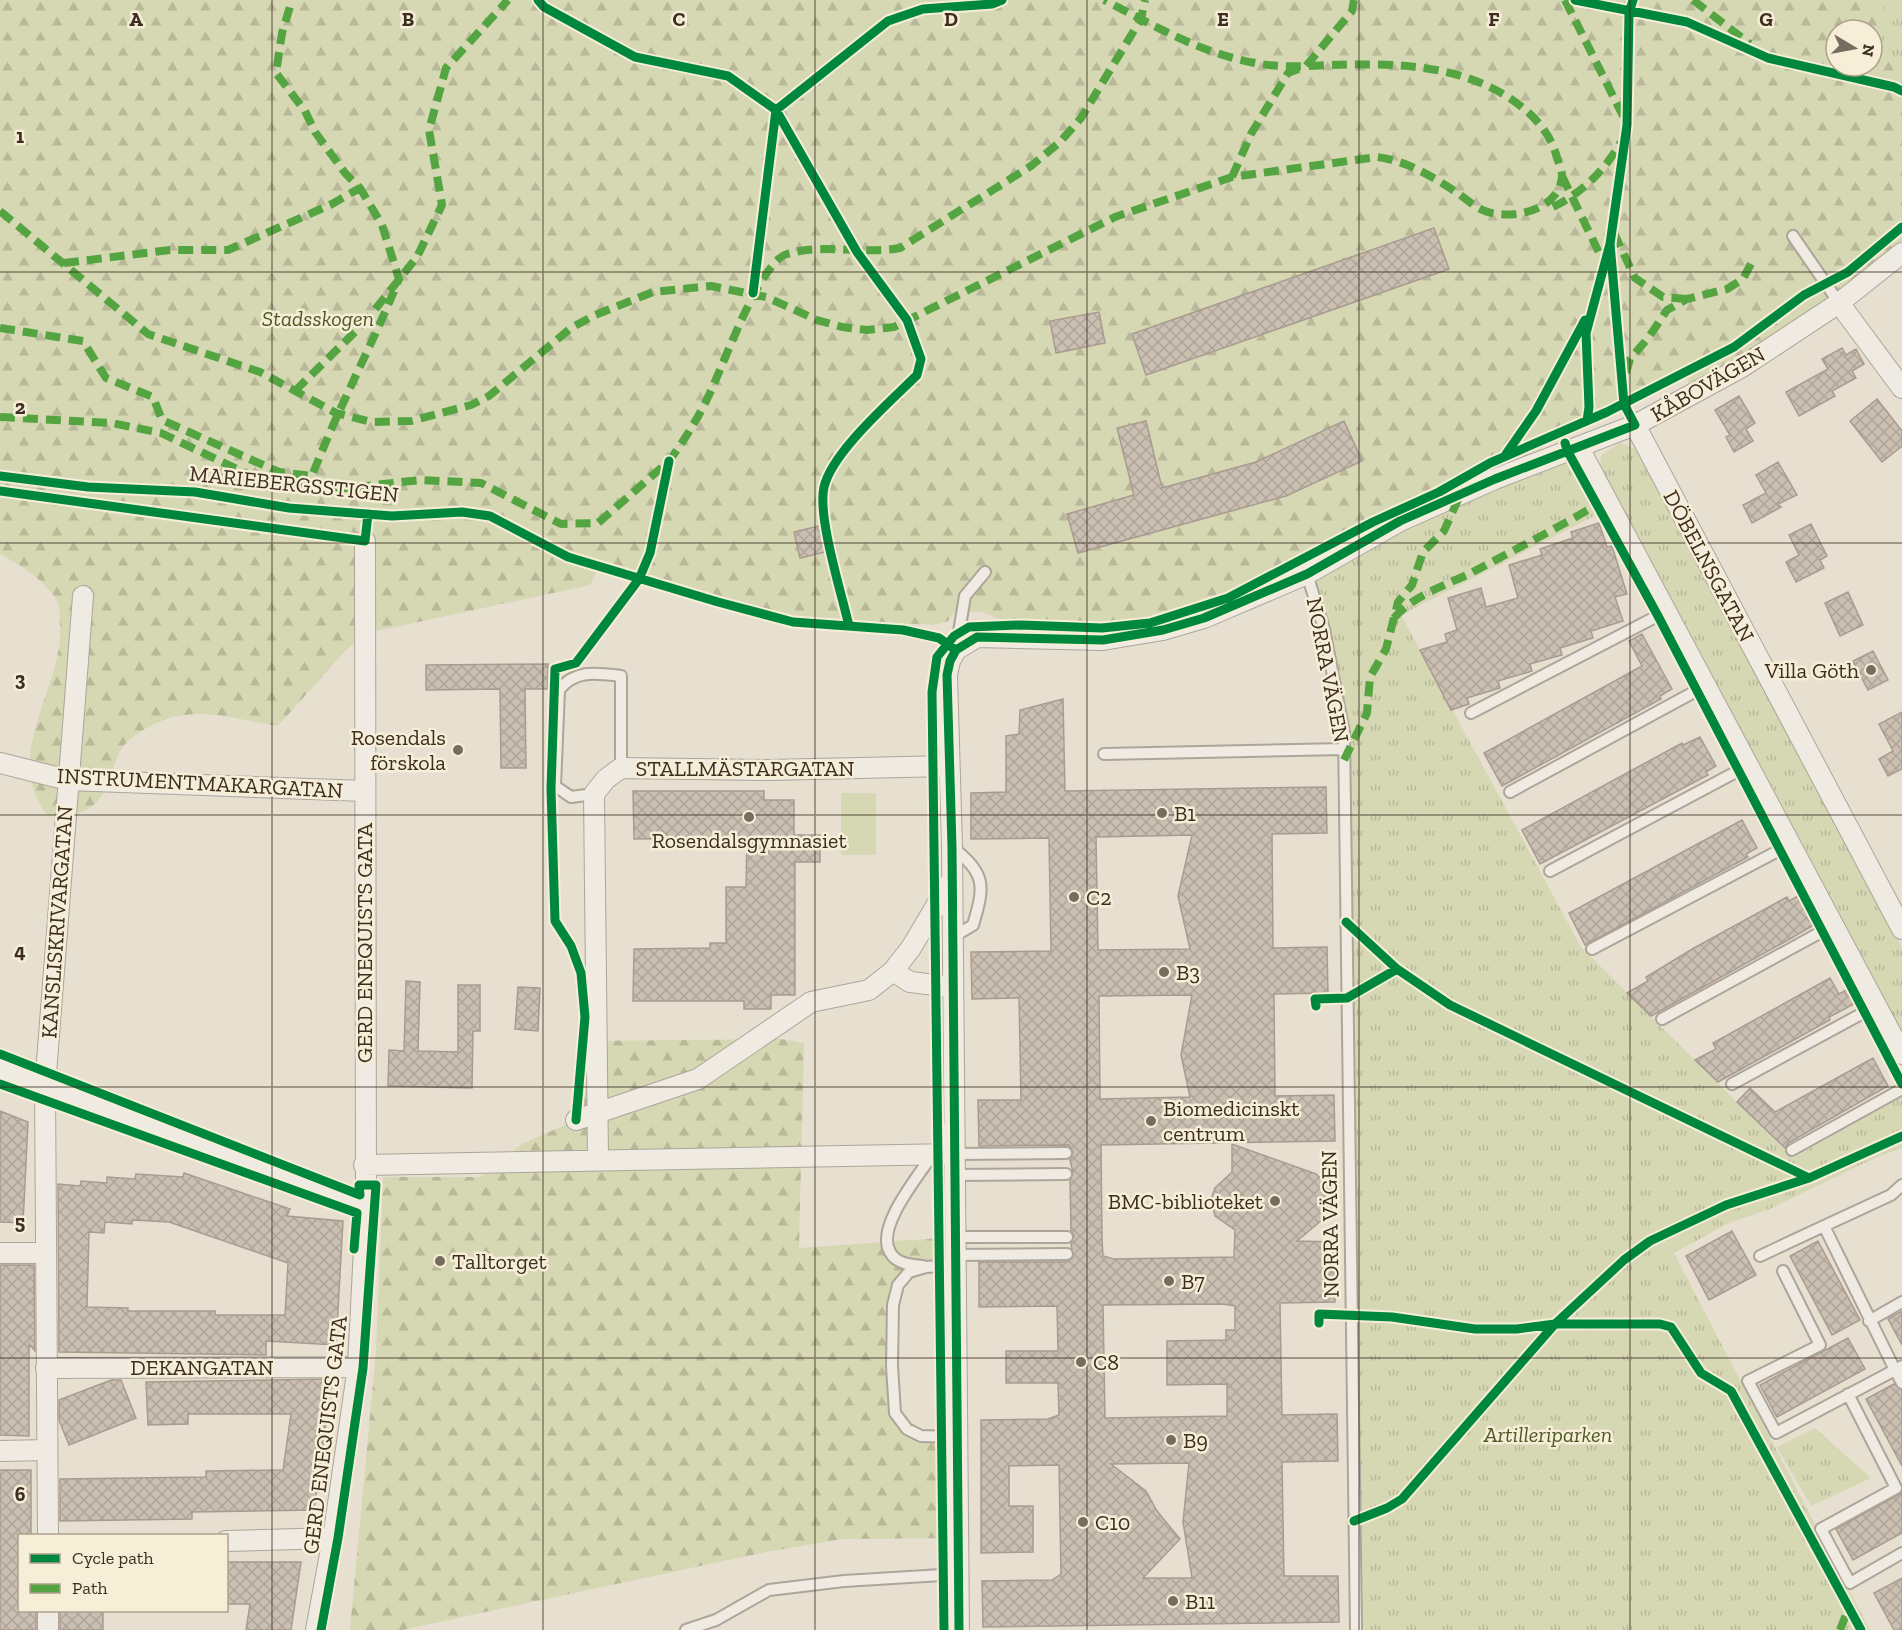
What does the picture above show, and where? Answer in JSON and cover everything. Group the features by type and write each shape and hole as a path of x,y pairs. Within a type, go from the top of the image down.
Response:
{"street":[{"name":"KÅBOVÄGEN","path":"956,650 977,637 1103,640 1163,630 1204,618 1307,573 1400,521 1496,479 1635,425 1742,367 1839,303 1902,253"},
{"path":"1839,303 1902,388"},
{"name":"DÖBELNSGATAN","path":"1635,425 1902,929"},
{"path":"1579,448 1902,1054"},
{"name":"GERD ENEQUISTS GATA","path":"316,1630 333,1538 358,1367 366,1208 364,1165 365,541"},
{"name":"KANSLISKRIVARGATAN","path":"48,1534 45,1087 83,596"},
{"path":"956,650 950,661 947,675 952,847 959,1630"},
{"name":"INSTRUMENTMAKARGATAN","path":"0,763 68,780 365,791"},
{"name":"STALLMÄSTARGATAN","path":"594,794 606,779 621,768 768,770 949,766"},
{"path":"594,794 598,1160"},
{"path":"576,1120 698,1079 811,1002 869,990 893,971 911,948 952,879"},
{"path":"893,971 910,982 953,987"},
{"path":"0,1070 366,1208"},
{"path":"364,1165 953,1154"},
{"path":"0,1253 46,1253"},
{"name":"DEKANGATAN","path":"46,1368 358,1367"},
{"path":"0,1451 47,1450"},
{"path":"228,1541 333,1538"},
{"path":"48,1612 48,1630"}],"lane":[{"path":"1793,236 1839,303"},
{"path":"956,650 964,596 984,572"},
{"name":"NORRA VÄGEN","path":"1307,573 1324,629 1344,733 1356,1630"},
{"path":"1471,713 1667,611"},
{"path":"594,794 571,797 555,786 559,690 575,676 598,673 621,676 621,768"},
{"path":"1510,792 1707,685"},
{"path":"1104,754 1344,749"},
{"path":"1550,871 1749,765"},
{"path":"1592,949 1791,844"},
{"path":"952,847 973,863 982,886 973,925 953,937"},
{"path":"1662,1019 1834,925"},
{"path":"1732,1083 1876,1006"},
{"path":"1792,1150 1902,1089"},
{"path":"926,1267 899,1261 889,1252 888,1238 896,1209 933,1154 953,1118"},
{"path":"953,1154 1066,1153"},
{"path":"954,1175 1066,1174"},
{"path":"1760,1256 1891,1195 1902,1185"},
{"path":"1824,1226 1869,1321 1898,1368 1902,1383"},
{"path":"956,1437 921,1436 907,1429 895,1413 893,1305 898,1285 909,1272 926,1267 954,1252 1067,1237"},
{"path":"954,1252 1067,1254"},
{"path":"1783,1271 1820,1345 1748,1382 1776,1434 1898,1368"},
{"path":"1869,1321 1902,1302"},
{"path":"1848,1395 1896,1488 1821,1529 1850,1582 1902,1553"},
{"path":"686,1630 716,1620 769,1590 844,1581 958,1574"}],"green space":[{"name":"Stadsskogen","path":"0,0 1902,0 1902,242 1799,318 1745,352 1689,383 1681,369 1576,421 1528,459 1343,539 1262,579 1195,606 1107,625 1001,620 982,612 954,612 948,621 934,625 781,617 718,602 603,560 590,585 367,633 346,650 278,726 210,714 183,715 155,724 142,731 124,746 118,755 104,792 92,806 77,814 58,816 47,815 34,792 30,768 32,744 59,647 59,605 39,579 0,554"},
{"path":"1885,0 1902,0 1902,61 1884,62 1884,18 1881,18"},
{"path":"1620,443 1635,449 1902,947 1902,1032 1600,470 1601,455"},
{"name":"Artilleriparken","path":"1568,452 1600,513 1401,615 1581,947 1793,1158 1902,1097 1902,1148 1875,1158 1770,1209 1729,1223 1674,1253 1870,1630 1356,1630 1344,733 1307,574"},
{"path":"841,793 876,793 876,855 841,855"},
{"path":"781,1039 804,1043 799,1248 954,1237 954,1265 926,1267 898,1285 895,1413 907,1429 956,1437 958,1538 843,1539 761,1553 402,1630 350,1630 376,1352 383,1177 481,1177 522,1144 576,1120 583,1041"},
{"path":"1815,1428 1871,1478 1811,1506 1777,1447"}],"building":[{"path":"1434,228 1449,269 1146,375 1132,334"},
{"path":"1099,312 1105,343 1056,353 1050,321"},
{"path":"1842,348 1846,355 1856,349 1864,364 1852,371 1856,378 1832,391 1835,396 1799,416 1786,392 1828,369 1822,359"},
{"path":"1739,396 1755,423 1746,429 1753,441 1734,452 1726,437 1730,435 1715,410"},
{"path":"1877,399 1902,431 1902,446 1882,462 1850,421"},
{"path":"1146,421 1162,488 1256,462 1344,421 1362,461 1286,496 1078,553 1067,514 1134,495 1117,428"},
{"path":"1778,462 1797,495 1778,504 1781,507 1752,523 1743,505 1766,493 1756,475"},
{"path":"1599,523 1607,547 1612,546 1627,594 1615,597 1623,621 1591,631 1593,638 1560,648 1562,655 1530,664 1532,671 1498,681 1500,688 1467,698 1469,704 1451,710 1420,650 1447,642 1445,634 1457,630 1448,598 1481,588 1486,607 1518,598 1509,565 1542,555 1540,549 1573,538 1571,532"},
{"path":"1811,524 1827,556 1820,560 1824,568 1796,582 1786,562 1799,555 1789,535"},
{"path":"819,526 825,552 800,558 794,532"},
{"path":"1848,592 1863,625 1840,636 1825,603"},
{"path":"1642,634 1672,689 1660,696 1661,699 1502,786 1484,753 1642,666 1629,641"},
{"name":"Villa Göth","path":"1873,651 1888,680 1868,690 1853,661"},
{"path":"548,664 548,689 525,689 526,768 501,768 500,689 426,690 426,665"},
{"path":"1063,699 1065,791 1326,787 1327,833 1272,834 1273,948 1327,947 1328,993 1274,994 1275,1096 1334,1095 1335,1141 1101,1145 1102,1240 1103,1256 1114,1259 1234,1257 1235,1230 1215,1216 1211,1199 1215,1188 1232,1172 1232,1144 1316,1174 1331,1189 1334,1199 1329,1214 1297,1241 1333,1242 1335,1302 1280,1303 1282,1415 1337,1414 1338,1461 1282,1462 1284,1576 1338,1576 1339,1622 983,1627 982,1581 1052,1580 1061,1574 1059,1465 1009,1466 1009,1506 1033,1506 1033,1552 981,1553 981,1420 1048,1419 1059,1415 1058,1383 1006,1383 1006,1351 1058,1351 1057,1306 979,1307 979,1262 1067,1262 1073,1258 1071,1243 1074,1236 1071,1230 1070,1180 1073,1173 1070,1160 1073,1152 1069,1145 979,1146 978,1100 1021,1100 1019,998 972,999 971,952 1051,951 1049,838 971,839 971,793 1006,792 1006,736 1019,734 1020,710","holes":["1192,835 1178,896 1190,949 1098,950 1096,837","1192,995 1181,1055 1190,1097 1100,1099 1099,996","1223,1304 1235,1306 1235,1330 1226,1330 1226,1340 1167,1341 1167,1385 1227,1384 1227,1416 1105,1418 1103,1305","1189,1463 1183,1522 1192,1578 1143,1578 1180,1539 1157,1511 1146,1491 1111,1464"]},
{"path":"1902,712 1902,769 1888,776 1879,759 1893,751 1879,724"},
{"path":"1700,737 1716,766 1706,772 1708,775 1540,864 1522,830 1682,743 1683,745"},
{"name":"Rosendalsgymnasiet","path":"633,791 764,791 764,800 794,800 794,835 820,835 820,862 795,862 795,995 771,995 771,1009 744,1009 744,1001 633,1001 634,949 710,948 710,943 726,943 726,887 746,887 747,838 634,839"},
{"path":"1742,820 1757,848 1746,854 1748,857 1585,945 1569,913"},
{"path":"1798,896 1814,925 1788,940 1651,1016 1627,993 1648,981 1646,977 1694,948 1787,897 1789,901"},
{"path":"1830,978 1839,994 1848,989 1856,1003 1829,1017 1830,1020 1718,1082 1695,1060 1716,1049 1713,1043"},
{"path":"406,981 420,982 418,1051 458,1052 458,985 480,985 480,1031 473,1031 472,1088 388,1086 389,1050 404,1051"},
{"path":"518,987 540,988 538,1031 515,1029"},
{"path":"1873,1058 1888,1086 1788,1143 1785,1148 1737,1102 1750,1088 1775,1112"},
{"path":"0,1111 28,1122 23,1223 0,1222"},
{"path":"184,1173 290,1209 287,1216 343,1221 336,1345 266,1341 266,1355 59,1352 58,1184 80,1186 81,1181 107,1183 107,1177 135,1179 136,1174 183,1177","holes":["132,1220 169,1222 288,1263 285,1315 215,1315 215,1311 128,1311 128,1308 87,1307 89,1232 104,1233 105,1222 132,1224"]},
{"path":"1732,1231 1756,1275 1709,1300 1686,1256"},
{"path":"1818,1241 1860,1320 1832,1335 1790,1256"},
{"path":"0,1265 34,1265 35,1351 29,1344 29,1436 0,1435"},
{"path":"1902,1311 1902,1345 1888,1319"},
{"path":"1848,1338 1865,1369 1777,1417 1760,1385"},
{"path":"332,1379 314,1510 192,1512 192,1519 60,1521 60,1479 206,1477 206,1471 283,1470 291,1414 188,1414 188,1424 148,1425 146,1382"},
{"path":"111,1380 121,1380 136,1418 69,1445 59,1420 59,1400"},
{"path":"1894,1384 1902,1390 1902,1466 1866,1399"},
{"path":"0,1470 31,1470 31,1534 18,1534 18,1612 36,1612 36,1630 0,1630"},
{"path":"1902,1493 1902,1533 1853,1560 1836,1529"},
{"path":"228,1562 301,1562 291,1630 246,1630 250,1604 228,1604"},
{"path":"1902,1578 1902,1630 1894,1630 1874,1593"},
{"path":"60,1612 103,1612 103,1630 60,1630"}],"marked path":[{"path":"64,263 170,250 228,250 332,204 360,188 345,173 315,132 305,111 276,73 282,33 292,0"},
{"path":"295,391 365,322 417,257 442,205 429,130 446,68 508,0"},
{"path":"0,211 148,334 260,372 336,413 371,422 411,421 471,405 489,396 571,328 595,315 653,292 711,286 766,297 817,320 842,327 867,330 894,327 1115,217 1232,177 1377,157 1399,162 1420,171 1482,210 1508,215 1533,210 1544,205 1559,188 1562,176 1560,167 1546,132 1527,111 1491,87 1447,72 1425,68 1355,64 1283,66 1255,63 1196,45 1104,0"},
{"path":"0,417 112,423 161,433 256,478 277,483 347,488 421,480 481,483 561,524 598,523 669,461 707,399 753,296 776,261 787,254 815,249 886,250 900,248 1031,166 1060,142 1081,118 1141,19 1145,0"},
{"path":"1232,177 1251,134 1288,73 1306,66 1352,11 1354,0"},
{"path":"1565,0 1624,118"},
{"path":"1693,0 1750,44"},
{"path":"1553,207 1574,195 1592,180 1621,142"},
{"path":"1562,176 1605,265"},
{"path":"0,328 83,341 106,378 153,397 162,420 279,472 312,476 399,279 382,225 360,188"},
{"path":"1614,233 1635,278 1663,297 1687,299"},
{"path":"1626,373 1630,359 1649,337 1667,310 1687,299 1727,289 1743,279 1753,260"},
{"path":"1344,760 1367,713 1370,677 1386,649 1398,602 1412,585 1423,552 1444,531 1460,495"},
{"path":"1394,618 1419,598 1469,574 1598,504"},
{"path":"1840,1630 1849,1607"}],"cycle path":[{"path":"538,0 544,7 635,57 728,76 776,110 888,21 923,9 992,4 1002,0"},
{"path":"1575,0 1687,22 1768,58 1894,87 1902,91"},
{"path":"1587,421 1589,407 1586,333 1610,244 1627,125 1629,13 1633,0"},
{"path":"776,110 857,252 907,320 921,359 917,375 850,443 829,473 824,487 824,517 827,536 849,626"},
{"path":"753,293 776,110"},
{"path":"944,1630 932,692 937,657 954,636 969,627 1021,625 1102,628 1150,623 1228,598 1373,522 1439,492 1490,463 1607,412 1734,347 1804,295 1848,272 1902,227"},
{"path":"959,1630 952,847 947,675 950,661 956,650 977,637 1103,640 1163,630 1204,618 1307,574 1400,521 1495,479 1635,425 1624,404 1610,244"},
{"path":"1506,454 1536,411 1585,320"},
{"path":"1565,443 1658,616 1902,1084"},
{"path":"576,1120 585,1017 581,973 571,946 555,921 551,789 555,669 576,663 639,579 650,553 669,461"},
{"name":"MARIEBERGSSTIGEN","path":"0,476 88,487 195,492 289,508 392,516 462,512 490,516 568,557 718,602 793,622 903,630 939,638 953,648"},
{"name":"MARIEBERGSSTIGEN","path":"0,491 365,541 368,514"},
{"path":"1346,922 1397,969 1450,1005 1809,1178"},
{"path":"1316,1006 1315,999 1347,998 1397,969"},
{"path":"0,1054 360,1195 359,1185 376,1185 363,1368 338,1538 321,1630"},
{"path":"0,1084 357,1213 354,1249"},
{"path":"1354,1521 1387,1508 1402,1499 1555,1324 1624,1260 1650,1241 1726,1205 1809,1178 1902,1136"},
{"path":"1319,1323 1319,1314 1392,1317 1475,1329 1517,1329 1555,1324 1660,1324 1671,1327 1701,1373 1731,1391 1861,1630"}],"place":[{"name":"Villa Göth","path":"1871,670"},
{"name":"Rosendals förskola","path":"458,750"},
{"name":"B1","path":"1162,813"},
{"name":"Rosendalsgymnasiet","path":"749,817"},
{"name":"C2","path":"1074,897"},
{"name":"B3","path":"1164,972"},
{"name":"Biomedicinskt centrum","path":"1151,1121"},
{"name":"BMC-biblioteket","path":"1275,1201"},
{"name":"Talltorget","path":"440,1261"},
{"name":"B7","path":"1169,1281"},
{"name":"C8","path":"1081,1362"},
{"name":"B9","path":"1171,1440"},
{"name":"C10","path":"1083,1522"},
{"name":"B11","path":"1173,1601"}]}
